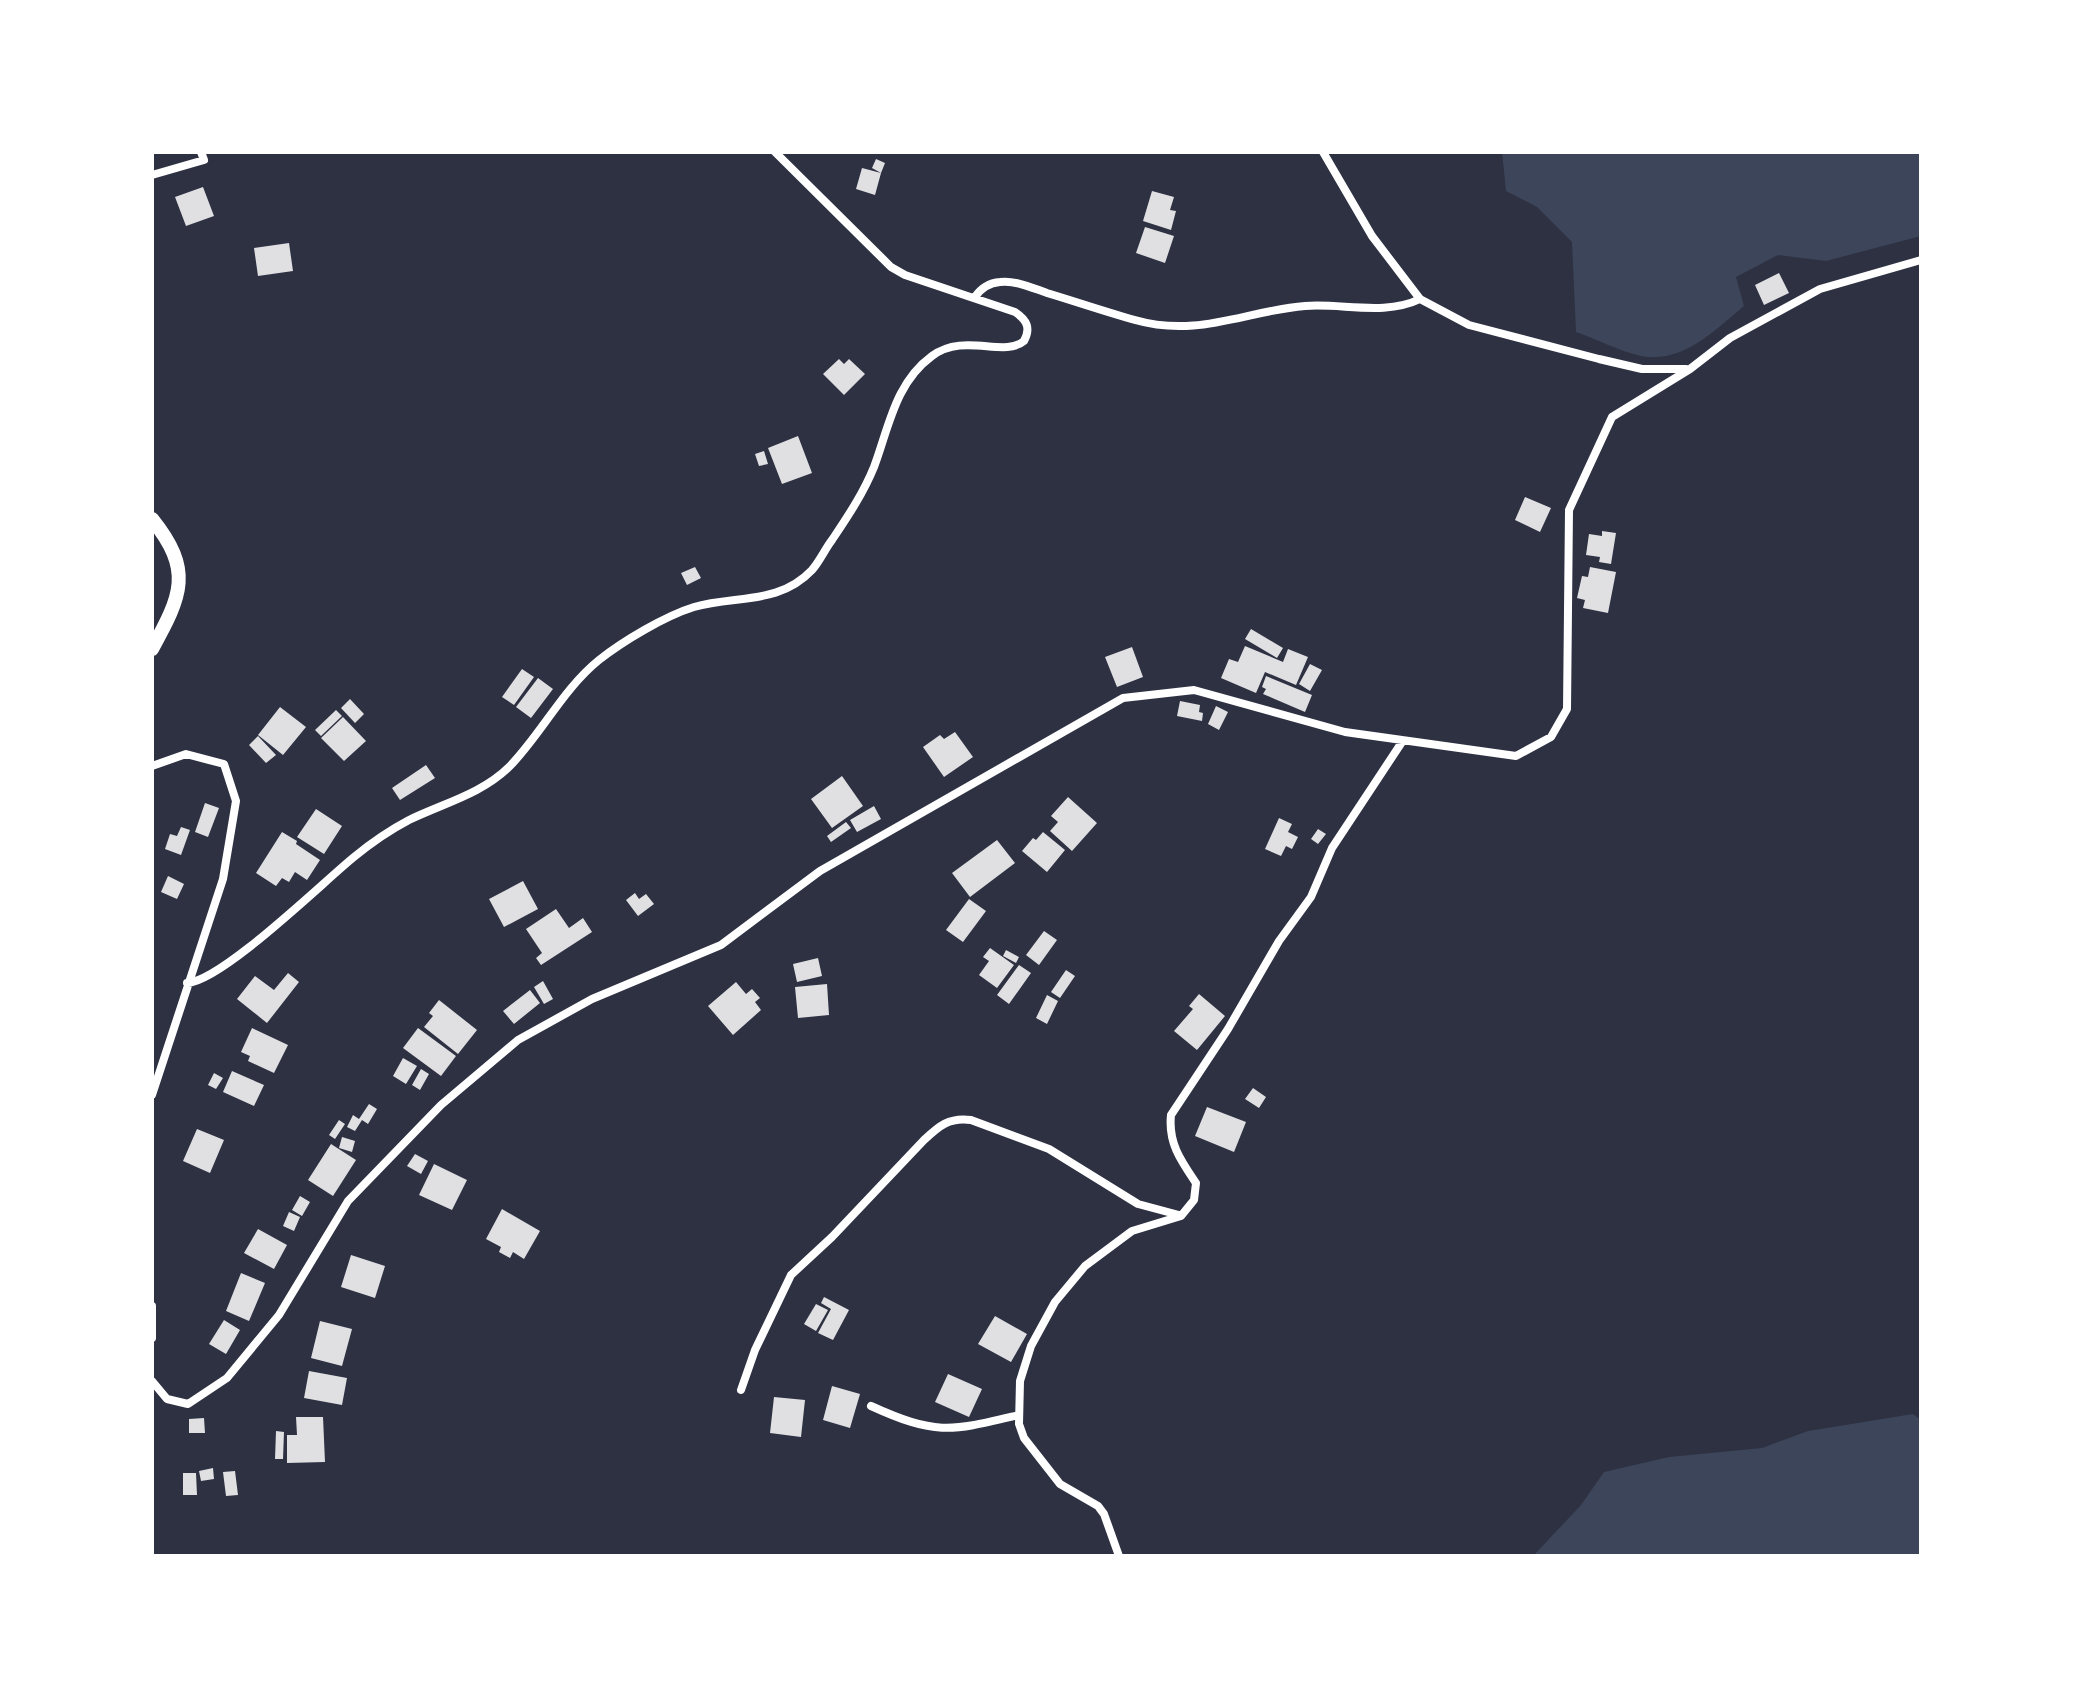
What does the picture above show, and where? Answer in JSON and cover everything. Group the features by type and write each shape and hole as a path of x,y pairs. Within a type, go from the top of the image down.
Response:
{"street":[{"path":"152,175 204,160 201,152"},
{"path":"187,983 206,978 250,946 382,836 493,781 511,765 583,675 600,659 689,608 776,594 802,579 814,568 862,493 896,402 919,369 932,356 947,348 976,344 1008,348 1019,346 1024,341 1028,334 1024,318 1015,312 905,275 891,267 775,152"},
{"path":"1323,152 1372,236 1420,299 1469,325 1599,359 1642,369 1690,369"},
{"path":"152,1381 167,1399 188,1404 227,1378 279,1315 348,1201 441,1105 518,1040 592,999 721,945 820,871 1123,698 1194,690 1345,732 1516,756 1551,737 1567,709 1569,510 1612,417 1690,369 1730,338 1820,289 1921,260"},
{"path":"975,297 987,285 1012,282 1139,321 1184,326 1231,321 1290,308 1396,307 1420,299"},
{"path":"152,519 169,540 179,567 174,609 152,649"},
{"path":"1119,1556 1104,1514 1098,1506 1060,1484 1024,1438 1019,1424 1020,1381 1031,1346 1055,1302 1085,1266 1132,1231 1181,1216 1194,1200 1196,1183 1177,1156 1169,1132 1171,1115 1228,1029 1279,941 1311,897 1332,848 1402,742"},
{"path":"152,766 186,754 224,764 236,801 223,879 152,1095"},
{"path":"741,1390 755,1350 791,1275 832,1237 924,1140 948,1121 957,1118 971,1120 1049,1149 1138,1204 1181,1216"},
{"path":"152,1306 152,1338"},
{"path":"871,1406 911,1424 933,1429 951,1430 1019,1415"}],"shaded area":[{"path":"1502,152 1921,152 1921,236 1826,261 1778,255 1736,277 1744,306 1710,334 1671,355 1641,356 1576,332 1572,242 1537,207 1506,191"},
{"path":"1913,1414 1921,1420 1921,1556 1533,1556 1581,1505 1604,1472 1669,1457 1762,1448 1808,1431"}],"building":[{"path":"876,159 885,163 881,173 872,168"},
{"path":"862,168 881,173 875,195 856,189"},
{"path":"203,187 214,216 186,226 175,197"},
{"path":"1152,191 1174,197 1170,210 1176,211 1171,230 1143,221"},
{"path":"1145,227 1174,236 1165,263 1136,253"},
{"path":"289,243 293,271 258,276 254,248"},
{"path":"1779,273 1789,293 1764,305 1755,285"},
{"path":"839,359 844,364 849,359 865,374 844,395 823,374"},
{"path":"798,436 812,473 782,484 768,448"},
{"path":"764,451 768,464 759,466 755,454"},
{"path":"1525,497 1551,508 1540,532 1515,520"},
{"path":"1602,531 1616,533 1611,564 1599,562 1600,557 1586,555 1589,534 1602,536"},
{"path":"695,567 701,578 687,585 681,573"},
{"path":"1590,567 1616,572 1608,613 1583,608 1585,600 1577,598 1582,576 1588,577"},
{"path":"1251,629 1283,648 1277,658 1245,639"},
{"path":"1245,646 1283,662 1288,649 1308,657 1296,685 1265,672 1256,693 1221,678 1229,659 1238,662"},
{"path":"1132,647 1143,677 1117,687 1105,657"},
{"path":"1310,664 1322,670 1310,691 1299,684"},
{"path":"522,669 534,677 514,705 502,697"},
{"path":"1266,676 1312,695 1305,712 1263,694"},
{"path":"538,678 553,689 531,718 516,707"},
{"path":"350,699 364,714 355,723 341,708"},
{"path":"1180,701 1200,705 1202,721 1177,716"},
{"path":"1216,706 1228,712 1219,730 1208,724"},
{"path":"280,707 306,727 283,755 258,735"},
{"path":"336,710 342,716 321,736 315,730"},
{"path":"343,717 366,741 344,761 321,738"},
{"path":"955,732 973,757 944,777 923,747 940,735 944,739"},
{"path":"258,736 276,755 266,763 249,745"},
{"path":"426,765 435,778 400,800 392,788"},
{"path":"842,776 863,806 832,828 811,799"},
{"path":"1068,797 1097,823 1072,851 1050,831 1058,822 1051,816"},
{"path":"205,803 219,808 208,837 195,832"},
{"path":"874,806 881,819 857,832 850,820"},
{"path":"316,809 342,826 324,854 297,837"},
{"path":"1279,818 1292,824 1288,832 1298,837 1292,849 1286,846 1281,856 1265,849"},
{"path":"846,822 851,828 831,842 827,836"},
{"path":"181,827 190,830 181,855 165,849 170,834 177,836"},
{"path":"1318,829 1326,834 1318,844 1311,839"},
{"path":"282,832 320,860 307,880 295,872 289,882 282,878 276,886 256,873"},
{"path":"1043,832 1065,850 1047,872 1022,851"},
{"path":"997,840 1015,863 970,897 952,873"},
{"path":"168,876 184,884 177,899 161,892"},
{"path":"523,881 538,909 504,927 489,899"},
{"path":"635,893 639,899 646,894 654,904 638,916 626,900"},
{"path":"969,899 986,911 963,942 946,930"},
{"path":"556,909 569,928 583,918 592,932 541,965 536,958 542,953 526,929"},
{"path":"1044,931 1057,940 1039,965 1026,955"},
{"path":"990,948 1014,965 997,988 979,975 989,961 983,957"},
{"path":"1006,950 1019,957 1016,963 1003,956"},
{"path":"818,958 822,976 797,982 793,964"},
{"path":"1019,965 1031,973 1009,1004 997,995"},
{"path":"1066,970 1075,976 1060,998 1051,992"},
{"path":"288,973 299,982 267,1023 237,999 255,976 274,990"},
{"path":"543,981 553,999 544,1004 534,987"},
{"path":"736,982 746,994 752,989 760,998 755,1002 761,1010 733,1035 708,1006"},
{"path":"827,984 829,1015 798,1018 795,987"},
{"path":"530,990 540,1003 514,1024 503,1011"},
{"path":"1199,994 1225,1016 1197,1050 1174,1031 1193,1009 1189,1006"},
{"path":"1047,995 1058,1001 1047,1024 1036,1018"},
{"path":"439,1000 477,1030 458,1054 424,1027 433,1016 429,1013"},
{"path":"252,1028 288,1045 274,1073 248,1061 250,1056 241,1052"},
{"path":"418,1028 456,1056 441,1076 403,1048"},
{"path":"403,1058 417,1066 406,1084 393,1076"},
{"path":"421,1069 429,1074 420,1090 412,1085"},
{"path":"232,1071 264,1085 254,1106 223,1092"},
{"path":"214,1073 223,1078 216,1089 208,1085"},
{"path":"1253,1088 1266,1097 1259,1108 1245,1099"},
{"path":"369,1104 377,1109 368,1124 362,1120 355,1131 347,1127 353,1115 359,1119"},
{"path":"1207,1107 1246,1122 1234,1152 1195,1136"},
{"path":"339,1120 345,1124 335,1139 329,1135"},
{"path":"197,1129 224,1140 210,1173 183,1161"},
{"path":"342,1137 355,1141 352,1152 339,1148"},
{"path":"331,1144 356,1160 333,1196 308,1180"},
{"path":"415,1154 428,1161 421,1174 407,1166"},
{"path":"434,1164 467,1180 452,1210 419,1195"},
{"path":"300,1196 310,1202 302,1216 292,1210"},
{"path":"502,1209 540,1231 524,1259 513,1252 510,1258 499,1252 501,1247 486,1239"},
{"path":"289,1212 300,1217 294,1231 283,1226"},
{"path":"258,1229 287,1245 274,1269 244,1253"},
{"path":"351,1255 385,1266 375,1298 341,1287"},
{"path":"241,1273 265,1283 249,1321 226,1311"},
{"path":"824,1297 849,1310 833,1340 818,1333 831,1309 821,1303"},
{"path":"816,1304 828,1310 816,1331 804,1324"},
{"path":"995,1316 1027,1334 1011,1362 978,1344"},
{"path":"224,1320 240,1330 226,1354 209,1344"},
{"path":"320,1321 352,1329 342,1366 311,1358"},
{"path":"309,1371 347,1378 342,1405 304,1398"},
{"path":"948,1374 982,1389 969,1417 935,1402"},
{"path":"832,1386 860,1394 850,1428 823,1420"},
{"path":"774,1397 805,1400 801,1437 770,1433"},
{"path":"296,1417 323,1417 325,1462 287,1463 287,1435 297,1435"},
{"path":"204,1418 205,1433 189,1433 189,1419"},
{"path":"276,1431 284,1432 283,1459 275,1459"},
{"path":"213,1468 214,1479 201,1481 199,1471"},
{"path":"235,1471 238,1495 226,1496 223,1472"},
{"path":"183,1473 196,1473 197,1495 183,1495"}]}
